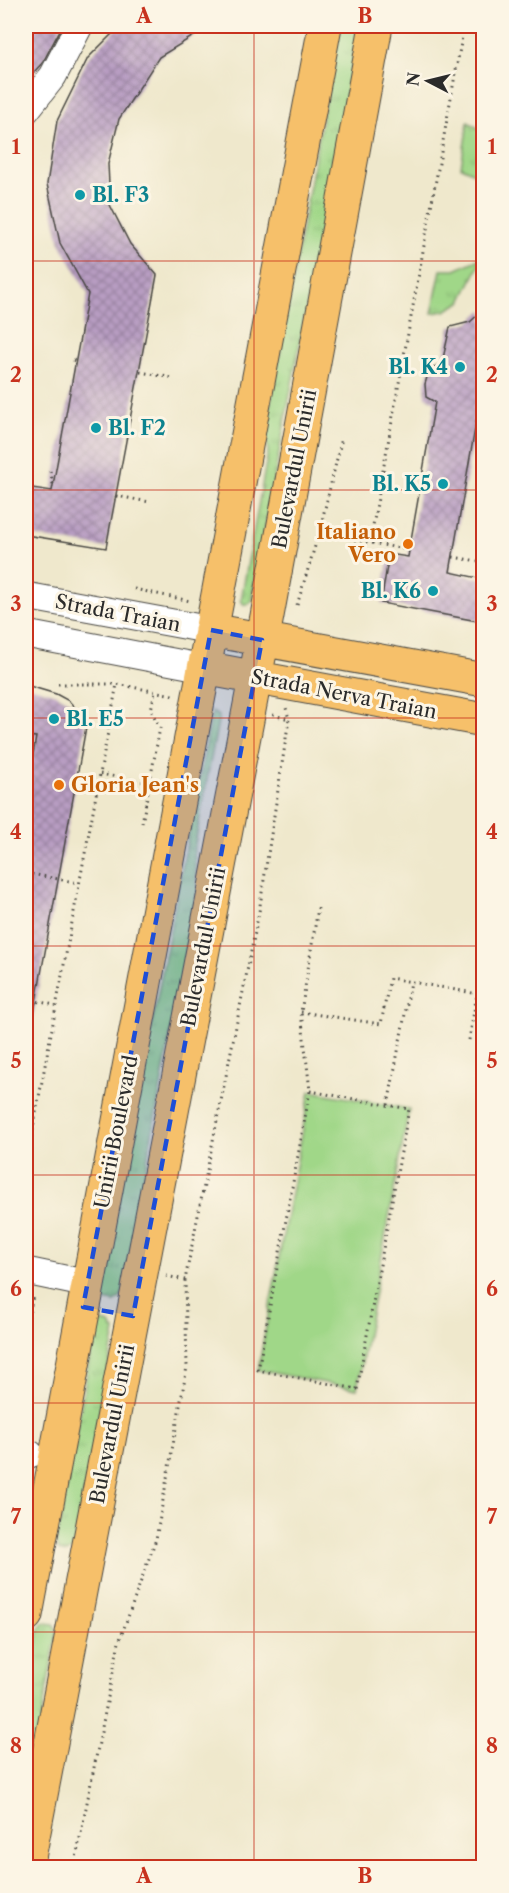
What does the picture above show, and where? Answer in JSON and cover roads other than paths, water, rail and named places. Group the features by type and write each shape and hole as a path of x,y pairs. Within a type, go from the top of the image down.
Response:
{"main road":[{"path":"204,668 325,26"},
{"name":"Bulevardul Unirii","path":"27,1868 133,1316 275,642 376,26"},
{"name":"Strada Nerva Traian","path":"213,618 275,642 483,680"},
{"name":"Strada Nerva Traian","path":"204,668 483,720"},
{"name":"Unirii Boulevard","path":"26,1615 204,668"},
{"path":"86,1295 133,1316"},
{"path":"34,1573 82,1582"}],"street":[{"path":"26,110 53,76 79,26"},
{"name":"Strada Traian","path":"26,596 213,618"},
{"name":"Strada Traian","path":"26,634 204,668"},
{"path":"26,1270 86,1295"}],"place":[{"name":"Bl. F3","path":"80,195"},
{"name":"Bl. K4","path":"460,367"},
{"name":"Bl. F2","path":"96,428"},
{"name":"Bl. K5","path":"443,484"},
{"name":"Italiano Vero","path":"408,544"},
{"name":"Bl. K6","path":"433,591"},
{"name":"Bl. E5","path":"54,719"},
{"name":"Gloria Jean's","path":"59,785"}]}
